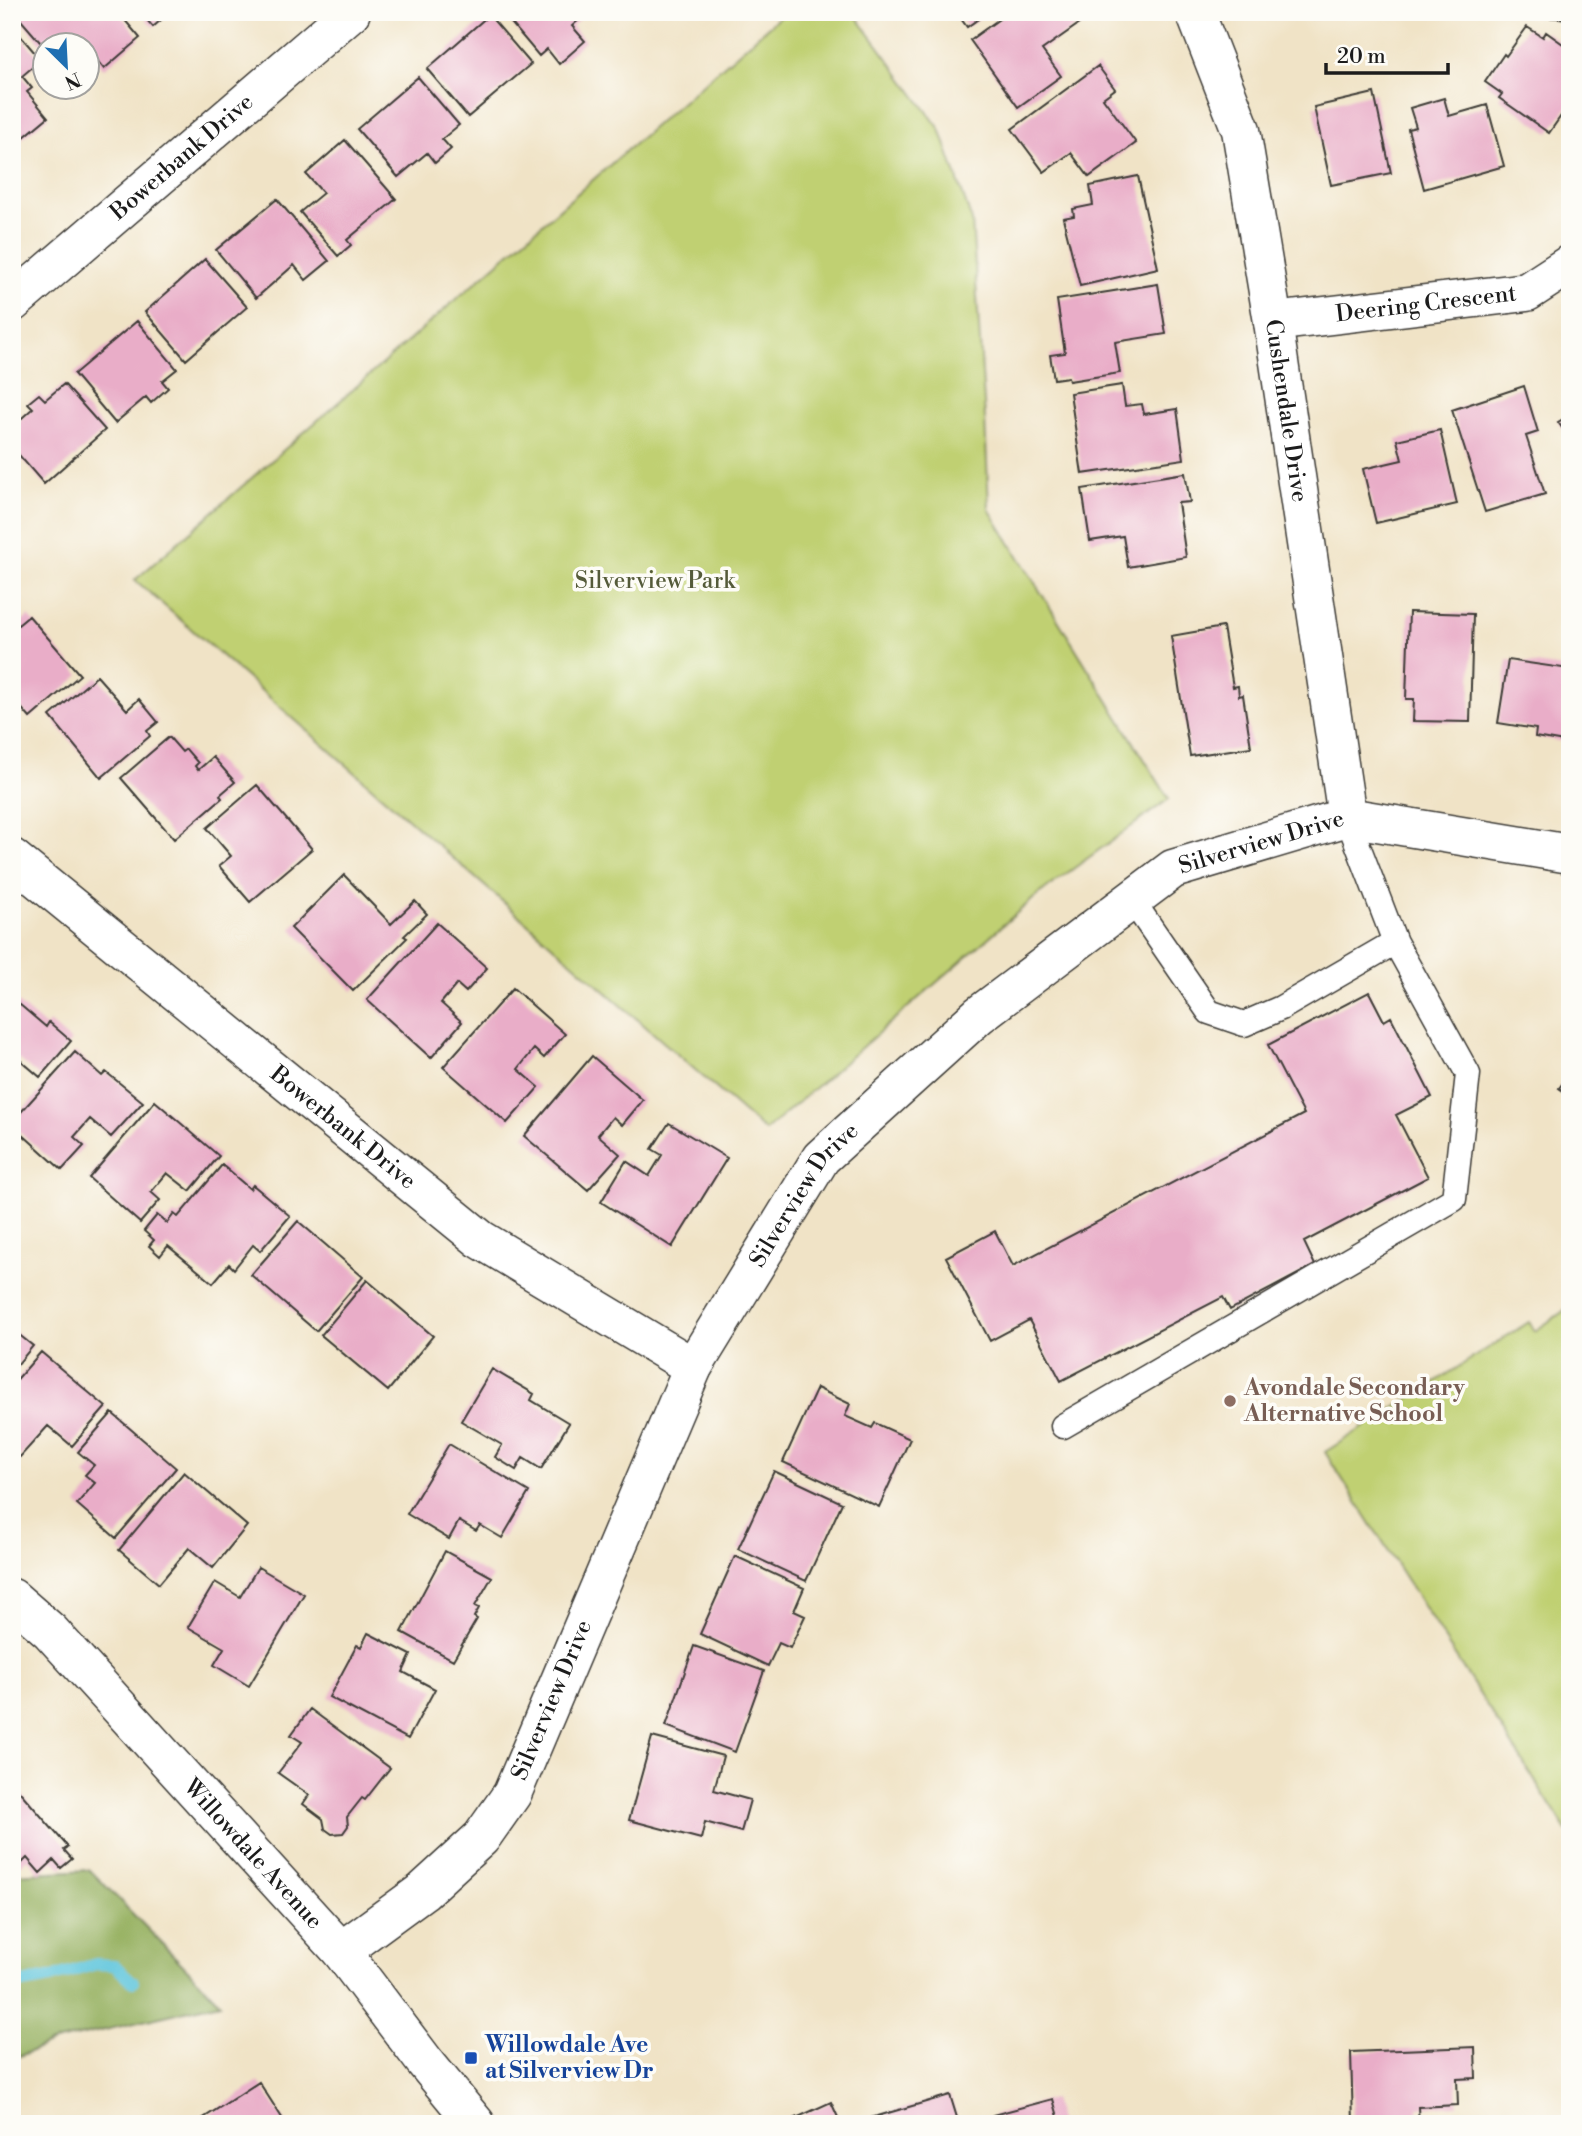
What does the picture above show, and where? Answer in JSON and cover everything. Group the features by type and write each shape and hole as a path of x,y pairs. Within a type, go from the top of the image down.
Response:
{"street":[{"name":"Bowerbank Drive","path":"12,303 351,12"},
{"name":"Cushendale Drive","path":"1195,12 1241,130 1273,322 1347,817"},
{"name":"Deering Crescent","path":"1273,322 1527,292 1570,264"},
{"name":"Silverview Drive","path":"341,1951 423,1891 481,1838 512,1794 693,1367 821,1158 979,1016 1173,869 1347,817 1570,853"},
{"name":"Bowerbank Drive","path":"12,858 481,1239 693,1367"},
{"name":"Willowdale Avenue","path":"12,1598 50,1631 341,1951 476,2124"}],"lane":[{"path":"1063,1426 1454,1199 1468,1074 1395,942 1347,817"},
{"path":"1132,900 1209,1012 1244,1024 1281,1008 1395,942"}],"green space":[{"name":"Silverview Park","path":"785,12 853,12 940,129 972,221 989,509 1169,799 1040,893 765,1131 135,580"},
{"path":"1564,1311 1570,1320 1570,1829 1567,1831 1325,1452 1529,1322 1535,1331"},
{"path":"90,1870 220,2003 54,2042 12,2059 12,1874"}],"building":[{"path":"14,12 118,12 140,38 104,69 102,32 32,33"},
{"path":"140,12 170,12 153,27"},
{"path":"502,12 588,12 572,26 585,41 559,64 547,49 539,56"},
{"path":"956,12 988,12 967,27"},
{"path":"1009,12 1077,12 1083,21 1042,50 1061,76 1018,107 970,40"},
{"path":"1312,12 1333,12 1315,20"},
{"path":"1533,12 1570,12 1570,19 1532,16"},
{"path":"489,15 531,64 468,117 427,69"},
{"path":"12,26 32,49 32,68 22,76 32,88 27,92 32,102 35,102 48,117 12,147"},
{"path":"1527,27 1543,37 1546,32 1570,49 1570,103 1549,133 1499,98 1502,94 1485,82"},
{"path":"1098,66 1115,89 1103,98 1136,143 1089,177 1071,153 1044,172 1012,129"},
{"path":"418,77 459,125 442,139 451,149 435,163 427,153 398,177 357,129"},
{"path":"1374,93 1391,173 1331,185 1314,107"},
{"path":"1444,98 1449,116 1487,105 1504,166 1424,189 1408,129 1416,127 1410,108"},
{"path":"345,140 396,199 347,240 351,245 338,256 300,212 323,193 306,174"},
{"path":"1138,176 1158,268 1080,286 1063,218 1074,216 1073,209 1093,205 1090,186"},
{"path":"277,199 329,261 306,280 294,265 256,298 216,250"},
{"path":"205,259 247,307 186,360 145,312"},
{"path":"1158,284 1166,334 1115,342 1120,373 1069,381 1068,377 1054,379 1050,355 1065,353 1057,300"},
{"path":"137,321 177,369 162,381 168,388 151,403 146,397 115,423 74,374"},
{"path":"64,384 105,430 44,484 12,447 12,427 33,408 28,403 39,394 45,400"},
{"path":"1122,385 1125,406 1142,404 1144,414 1177,409 1184,459 1082,474 1070,393"},
{"path":"1524,386 1538,432 1526,436 1545,494 1485,512 1452,410"},
{"path":"1570,415 1570,439 1558,422"},
{"path":"1440,430 1457,504 1376,523 1363,469 1402,460 1397,440"},
{"path":"1185,473 1190,502 1178,503 1186,557 1128,567 1123,536 1090,541 1082,489"},
{"path":"1409,612 1473,614 1470,722 1413,721 1414,699 1406,699"},
{"path":"29,616 80,675 30,718 12,697 12,630"},
{"path":"1223,627 1233,687 1238,686 1239,696 1243,695 1251,747 1190,756 1171,636"},
{"path":"1508,660 1570,669 1570,743 1535,737 1536,729 1498,723"},
{"path":"97,676 127,710 139,699 158,722 147,731 150,736 101,778 50,716"},
{"path":"169,737 182,752 186,749 198,763 195,766 198,770 213,757 235,782 220,795 222,798 174,839 121,778"},
{"path":"257,785 312,849 250,902 219,866 231,856 207,828"},
{"path":"344,875 391,924 415,901 427,914 404,936 407,938 353,991 291,928"},
{"path":"437,923 487,968 466,992 457,984 441,1003 462,1022 431,1058 367,1000"},
{"path":"513,988 565,1034 544,1058 534,1049 518,1069 539,1087 507,1123 443,1067"},
{"path":"1369,992 1384,1021 1391,1017 1432,1097 1396,1115 1428,1177 1304,1242 1315,1265 1230,1310 1223,1297 1061,1381 1029,1320 990,1341 946,1257 995,1231 1013,1266 1304,1114 1268,1045"},
{"path":"12,998 46,1027 49,1022 71,1041 40,1077 19,1059 12,1067"},
{"path":"75,1052 102,1076 106,1072 143,1102 111,1137 90,1119 74,1137 84,1146 62,1170 12,1125 12,1122"},
{"path":"592,1056 643,1100 622,1125 613,1117 598,1135 620,1154 588,1190 524,1136"},
{"path":"1570,1074 1570,1096 1559,1088"},
{"path":"155,1101 219,1156 190,1191 167,1173 151,1192 160,1200 140,1223 89,1178"},
{"path":"669,1123 727,1158 672,1247 601,1202 626,1161 649,1176 662,1155 652,1149"},
{"path":"222,1165 250,1189 253,1185 290,1216 260,1251 253,1245 234,1269 229,1264 213,1283 168,1246 160,1256 149,1246 154,1240 144,1231 157,1215 167,1223 174,1214 178,1217"},
{"path":"298,1221 363,1277 316,1331 251,1275"},
{"path":"367,1280 433,1336 388,1391 321,1335"},
{"path":"12,1329 33,1346 12,1371"},
{"path":"41,1352 106,1407 72,1446 48,1426 20,1457 12,1451 12,1385"},
{"path":"492,1369 534,1394 531,1400 569,1423 541,1469 523,1458 516,1470 495,1457 502,1445 461,1421"},
{"path":"817,1388 850,1404 845,1416 872,1428 875,1423 910,1439 879,1507 783,1462"},
{"path":"112,1413 176,1468 116,1538 77,1504 95,1483 85,1475 94,1465 78,1452"},
{"path":"449,1444 529,1492 502,1538 480,1525 476,1531 459,1521 449,1539 407,1514"},
{"path":"774,1471 842,1503 806,1581 738,1549"},
{"path":"184,1472 247,1526 213,1568 189,1548 159,1584 119,1550"},
{"path":"445,1551 492,1577 475,1606 479,1608 474,1617 477,1619 453,1660 402,1632"},
{"path":"735,1556 804,1588 794,1611 805,1616 790,1648 779,1643 768,1666 700,1634"},
{"path":"258,1567 304,1594 249,1686 214,1665 224,1648 188,1627 215,1582 240,1597"},
{"path":"368,1633 411,1655 403,1672 435,1689 408,1739 329,1697 357,1645 361,1647"},
{"path":"694,1646 764,1671 735,1752 666,1726"},
{"path":"310,1709 390,1768 365,1800 362,1798 347,1817 348,1826 343,1833 332,1834 325,1829 323,1819 303,1804 309,1795 278,1773 302,1742 291,1735"},
{"path":"652,1737 723,1756 714,1790 750,1800 741,1832 705,1822 701,1839 629,1820"},
{"path":"14,1785 68,1847 64,1850 72,1859 61,1868 54,1860 40,1873 27,1858 17,1868 12,1863"},
{"path":"1475,2047 1476,2078 1457,2079 1458,2105 1418,2107 1419,2124 1353,2124 1351,2052"},
{"path":"259,2082 286,2124 206,2124 202,2119"},
{"path":"950,2095 959,2124 865,2124 864,2120"},
{"path":"1053,2099 1060,2124 996,2124 993,2115"},
{"path":"831,2102 841,2124 783,2124"}],"waterway":[{"path":"12,1985 50,1978 96,1964 114,1965 133,1982"}],"place":[{"name":"Avondale Secondary Alternative School","path":"1230,1401"},
{"name":"Willowdale Ave at Silverview Dr","path":"471,2058"}]}
